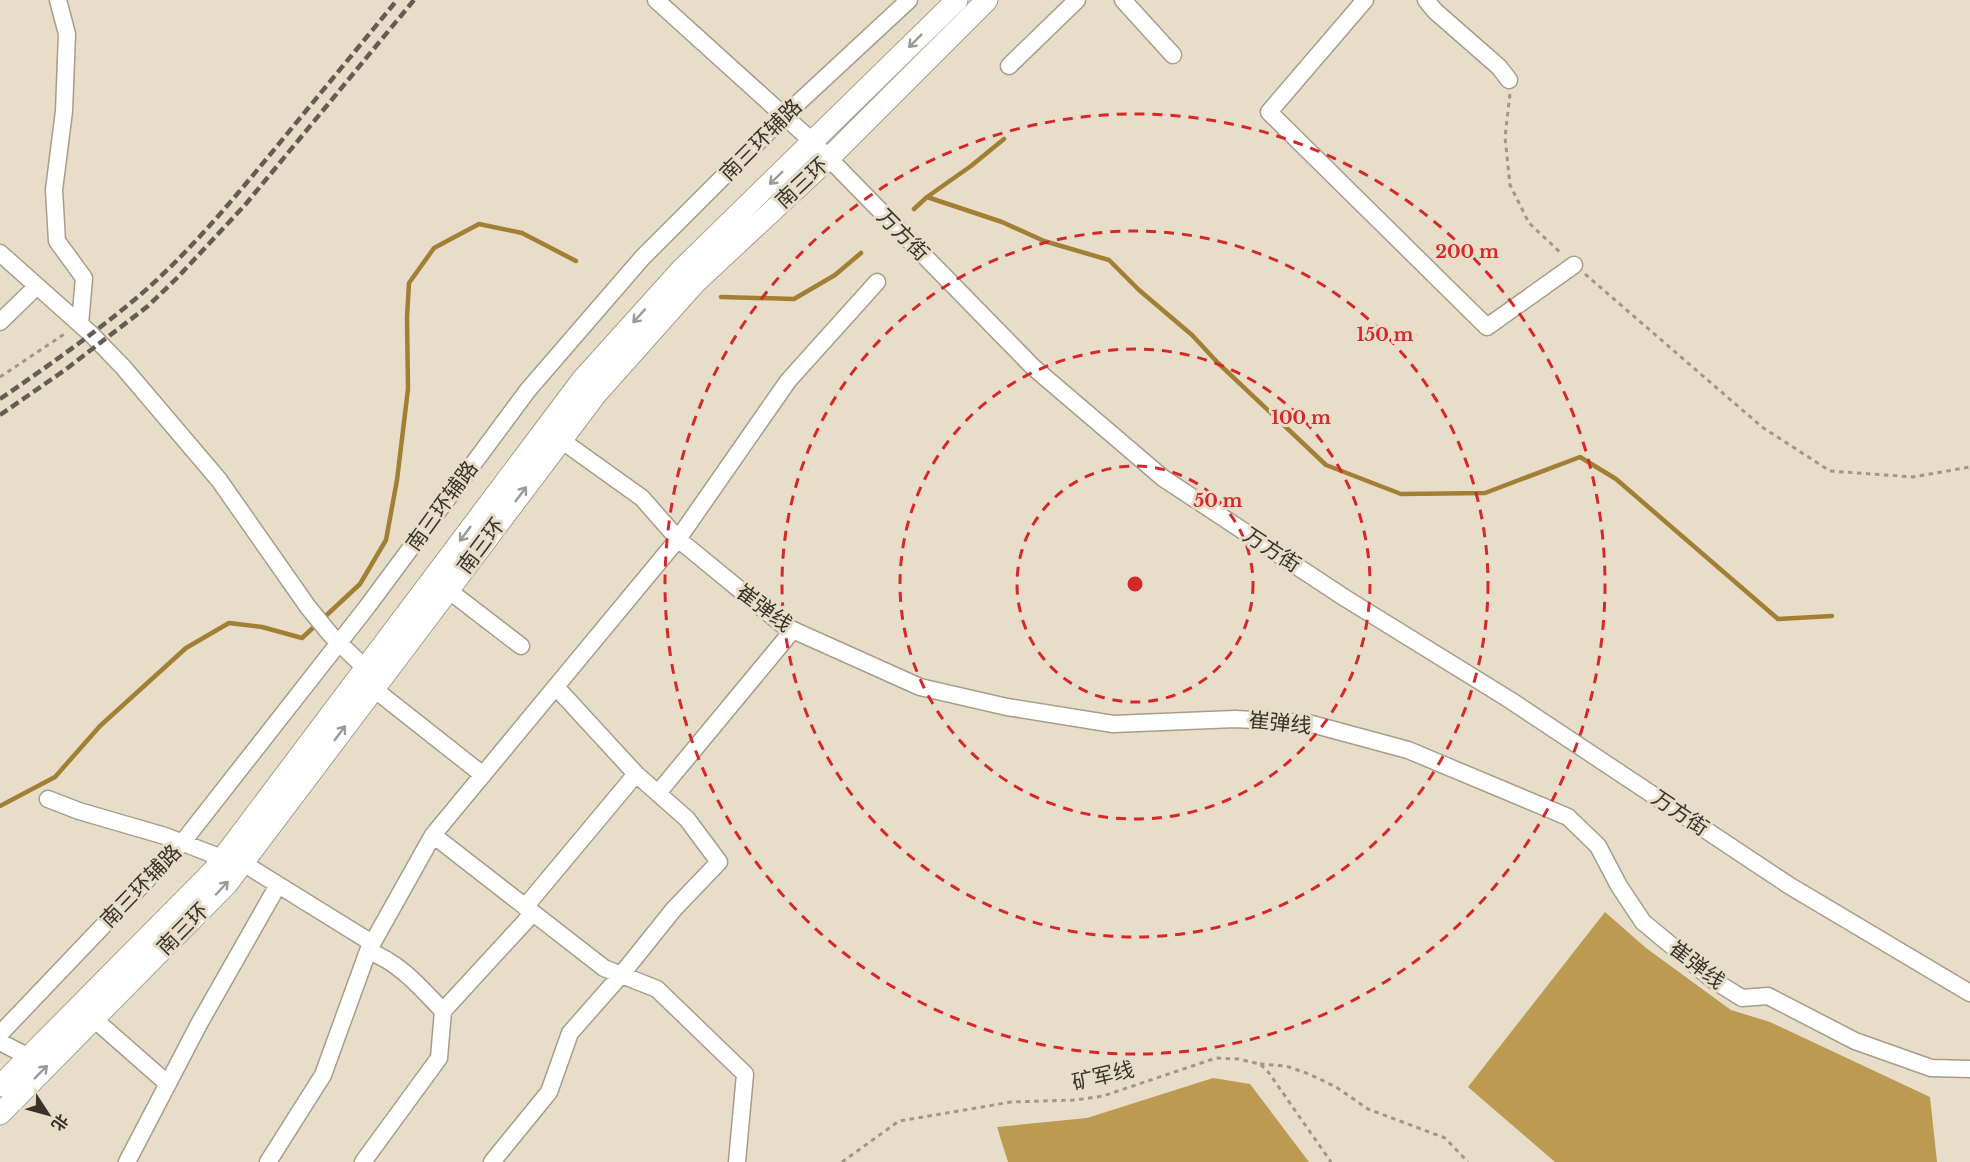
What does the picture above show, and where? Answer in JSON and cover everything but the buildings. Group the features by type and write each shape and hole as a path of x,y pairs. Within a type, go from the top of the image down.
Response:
{"main road":[{"name":"南三环","path":"0,1086 213,871 582,380 681,270 957,0"},
{"name":"南三环","path":"0,1114 227,884 597,393 695,284 828,159 987,0"}],"street":[{"path":"58,0 67,34 64,111 54,190 57,241 84,278 80,324"},
{"name":"万方街","path":"656,0 813,142 1034,367 1163,478 1345,598 1510,700 1790,886 1970,993"},
{"name":"南三环辅路","path":"0,1034 182,843 335,639 528,390 642,258 784,116 909,0"},
{"path":"1009,66 1077,0"},
{"path":"1123,0 1173,55"},
{"path":"1365,0 1269,112 1487,327 1574,265"},
{"path":"1426,0 1435,11 1499,67 1509,80"},
{"path":"0,254 80,324 123,367 219,480 308,607 335,639 365,668"},
{"path":"268,1162 323,1075 370,947 433,835 678,539 788,381 877,282"},
{"path":"0,322 37,286"},
{"name":"崔弹线","path":"561,440 642,498 678,539 784,626 920,687 1007,707 1113,724 1235,719 1308,723 1408,750 1568,817 1598,846 1619,886 1643,922 1713,980 1742,998 1768,996 1855,1041 1931,1068 1970,1069"},
{"path":"448,591 520,646"},
{"path":"657,793 793,630"},
{"path":"492,1162 549,1092 570,1033 621,975 674,909 719,862 687,819 636,774 556,687"},
{"path":"374,689 483,775"},
{"path":"363,1162 439,1058 443,1011 529,910 636,774"},
{"path":"48,799 222,858"},
{"path":"433,835 604,968 657,989 745,1074 737,1162"},
{"path":"243,863 405,972 443,1011"},
{"path":"128,1162 199,1024 278,885"},
{"path":"94,1019 168,1084"},
{"path":"0,1042 28,1057"}],"path":[{"path":"1509,80 1511,100 1505,137 1510,186 1529,223 1574,265 1762,427 1830,471 1913,477 1970,467"},
{"path":"0,377 80,324"},
{"name":"矿军线","path":"842,1162 899,1121 1011,1102 1076,1100 1103,1096 1216,1058 1286,1066 1309,1074 1336,1087 1368,1109 1445,1137 1468,1162"},
{"path":"1260,1064 1269,1073 1331,1162"}],"shaded area":[{"path":"1605,912 1646,948 1731,1010 1770,1022 1930,1097 1937,1162 1555,1162 1468,1087"},
{"path":"1213,1078 1250,1084 1309,1162 1008,1162 997,1127 1087,1118"}],"waterway":[{"path":"914,209 1004,139"},
{"path":"927,197 1002,222 1044,241 1109,260 1139,290 1192,335 1218,363 1326,465 1401,494 1485,493 1580,457 1616,479 1778,619 1832,616"},
{"path":"0,806 55,777 100,726 186,648 229,623 262,627 302,638 360,584 386,540 397,480 408,389 409,283 434,248 479,224 522,233 576,261"},
{"path":"721,297 794,299 835,275 861,253"}],"railway":[{"path":"0,399 105,323 177,261 245,184 397,0"},
{"path":"0,415 65,370 148,306 177,278 245,205 414,0"}]}
